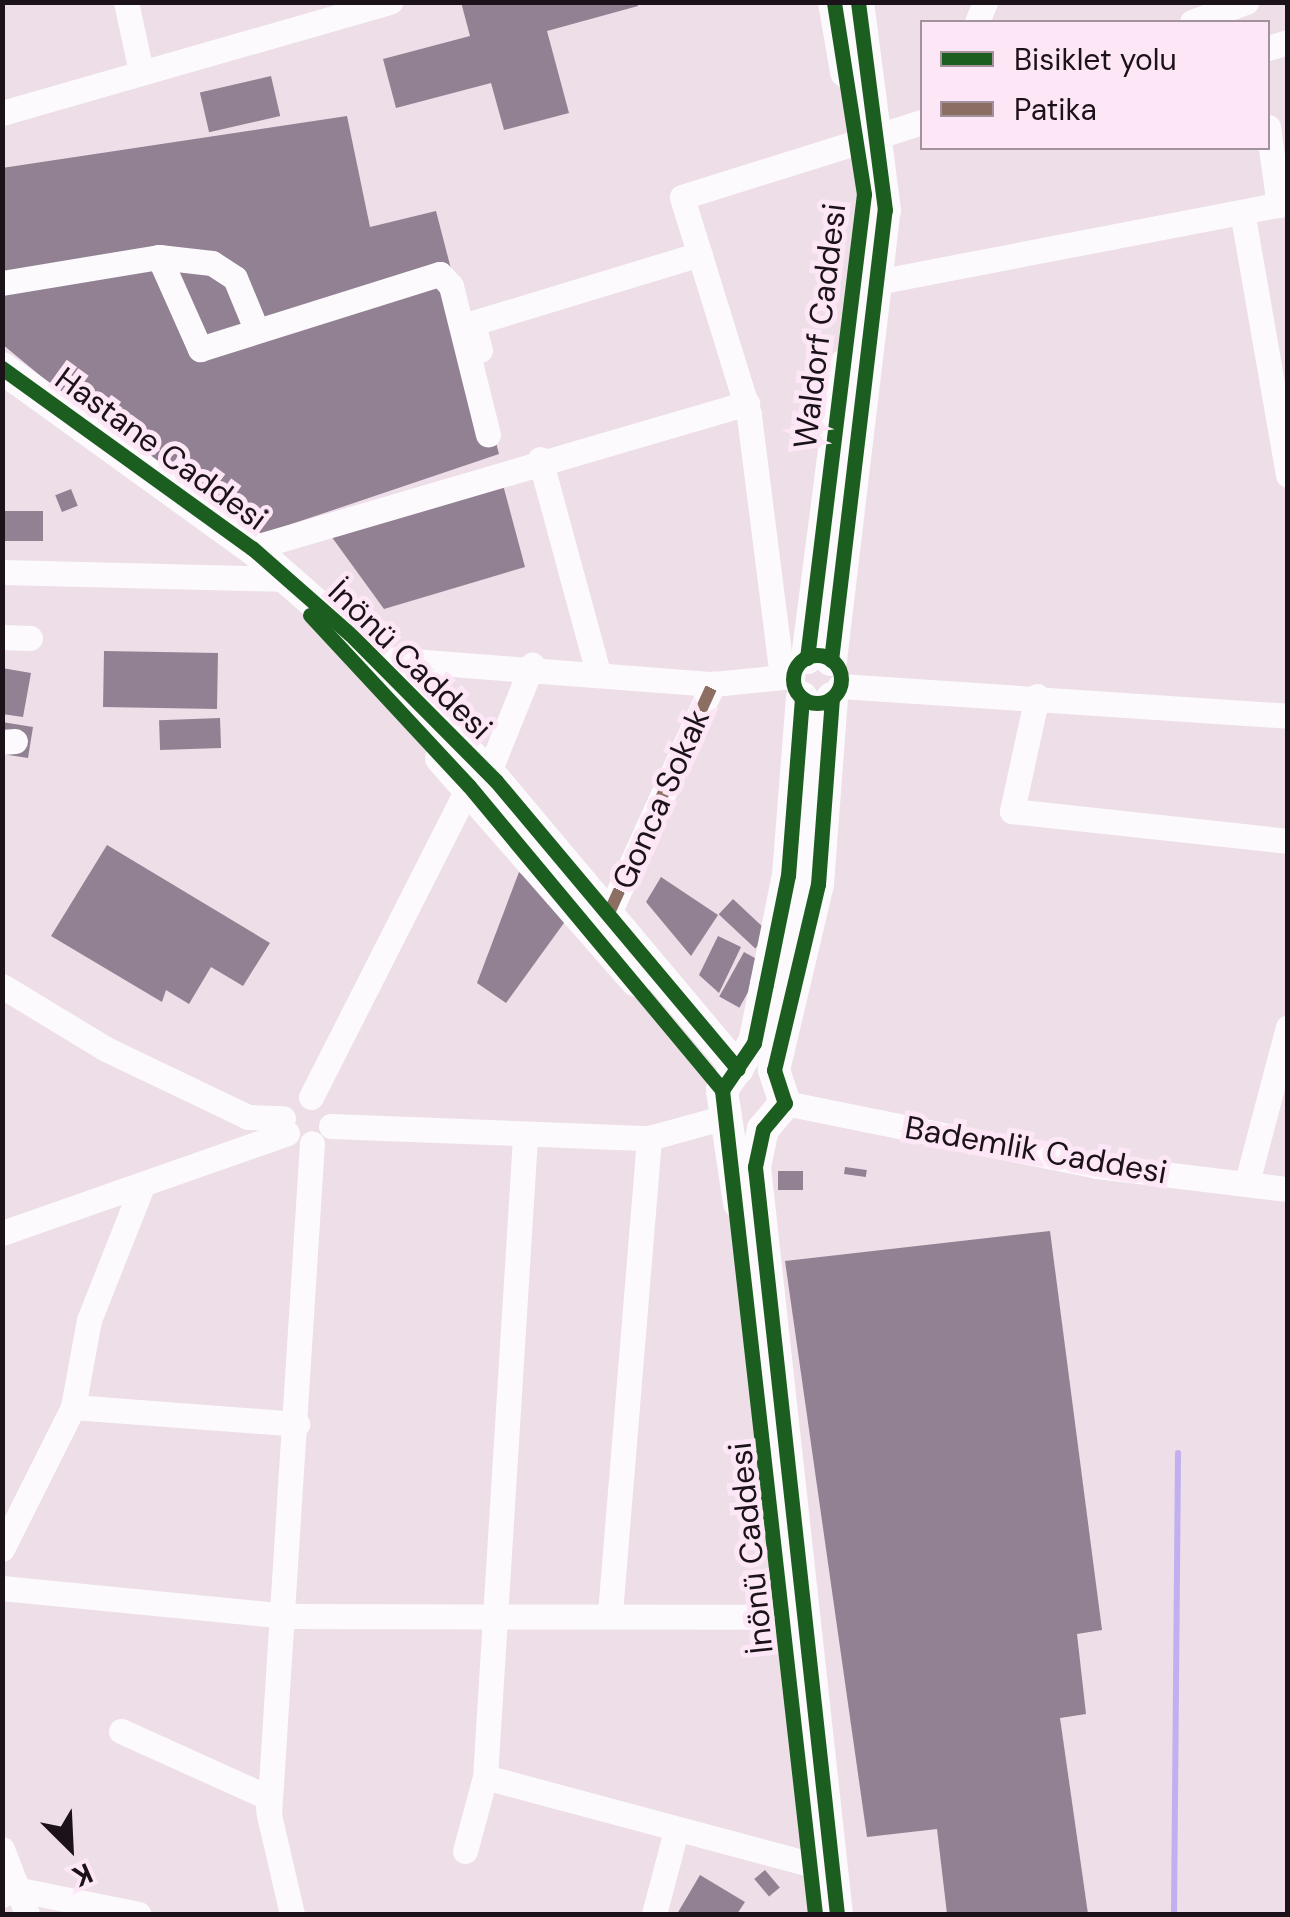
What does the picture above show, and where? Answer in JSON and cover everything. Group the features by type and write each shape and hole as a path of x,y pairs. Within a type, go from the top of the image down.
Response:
{"main road":[{"name":"Waldorf Caddesi","path":"780,1084 818,884 812,679 877,282 885,210 834,2"},
{"name":"Waldorf Caddesi","path":"730,1092 754,1043 788,874 812,679 860,259 868,139 858,2"},
{"name":"Hastane Caddesi","path":"2,368 252,548 283,579"},
{"name":"İnönü Caddesi","path":"283,579 372,658 479,780 730,1092"},
{"name":"İnönü Caddesi","path":"283,579 338,652 479,780 609,913 730,1092 788,1617 815,1914"},
{"path":"730,1092 780,1084"},
{"path":"730,1092 762,1128 780,1084"},
{"name":"İnönü Caddesi","path":"762,1128 755,1167 837,1914"}],"street":[{"path":"126,2 140,67"},
{"path":"2,113 140,67 390,2"},
{"path":"1198,20 1247,2"},
{"path":"812,679 746,402 682,198 920,123"},
{"path":"877,282 1244,217 1283,204 1270,138"},
{"path":"1244,217 1288,475"},
{"path":"512,465 473,323 700,254"},
{"path":"160,257 200,349 440,274 451,286 488,434"},
{"path":"2,284 160,257 212,263 235,278 256,329"},
{"path":"252,548 512,465 746,402"},
{"path":"540,459 597,669"},
{"path":"2,572 283,579"},
{"path":"2,637 30,638"},
{"path":"372,658 597,669 712,684 812,679 1288,716"},
{"path":"285,1126 290,1104 311,1096 479,780 532,665"},
{"name":"Gonca Sokak","path":"609,913 712,684"},
{"path":"1037,696 1012,812 1288,841"},
{"path":"2,986 106,1049 248,1117 321,1135 649,1138 730,1092"},
{"path":"1247,1182 1288,1026"},
{"name":"Bademlik Caddesi","path":"780,1084 1098,1166 1288,1190"},
{"path":"269,1815 288,1616 297,1424 321,1135 330,1110 311,1096"},
{"path":"2,1233 142,1186 285,1126"},
{"path":"465,1851 485,1777 526,1138"},
{"path":"610,1613 649,1138"},
{"path":"2,1549 73,1407 89,1320 142,1186"},
{"path":"73,1407 297,1424"},
{"path":"2,1588 288,1616 498,1612 788,1617"},
{"path":"121,1731 267,1797 292,1914"},
{"path":"485,1777 809,1864"},
{"path":"654,1914 676,1831"},
{"path":"2,1850 9,1892 27,1914"},
{"path":"9,1892 139,1914"}],"building":[{"path":"461,2 637,2 638,6 547,31 569,113 504,130 491,83 396,108 383,59 470,36"},
{"path":"271,76 280,116 209,132 200,92"},
{"path":"347,116 370,227 436,211 499,454 262,534 100,425 2,344 2,168"},
{"path":"502,481 525,567 384,609 331,536"},
{"path":"71,489 78,506 62,512 55,495"},
{"path":"2,511 43,511 43,541 2,541"},
{"path":"104,651 218,653 217,709 103,707"},
{"path":"2,668 31,673 23,717 2,714"},
{"path":"220,718 221,748 160,750 159,720"},
{"path":"2,722 33,727 28,758 2,754"},
{"path":"107,845 270,943 243,986 211,967 189,1004 166,990 162,1002 51,936"},
{"path":"519,872 569,916 506,1003 477,983"},
{"path":"661,877 718,915 691,956 646,902"},
{"path":"733,899 770,933 755,948 719,914"},
{"path":"718,936 741,947 719,993 699,975"},
{"path":"744,952 764,963 739,1008 719,997"},
{"path":"845,1167 867,1170 866,1177 844,1174"},
{"path":"778,1171 803,1171 803,1190 778,1190"},
{"path":"1050,1231 1102,1630 1077,1634 1086,1714 1060,1718 1088,1914 947,1914 937,1829 867,1837 785,1261"},
{"path":"765,1870 780,1888 769,1897 754,1879"},
{"path":"700,1875 745,1902 737,1914 677,1914"}],"waterway":[{"path":"1174,1914 1178,1453"}],"marked path":[{"path":"609,913 713,684"}],"cycle path":[{"path":"807,658 864,194 834,2"},
{"path":"831,660 885,210 858,2"},
{"path":"2,368 252,548 350,634 496,781 738,1069"},
{"path":"310,615 469,786 722,1090"},
{"path":"817,655 834,662 841,679 834,696 817,703 800,696 793,679 800,662 817,655"},
{"path":"802,698 788,875 754,1043 722,1090 815,1914"},
{"path":"832,698 818,884 774,1070 785,1103 763,1129 755,1167 837,1914"}]}
